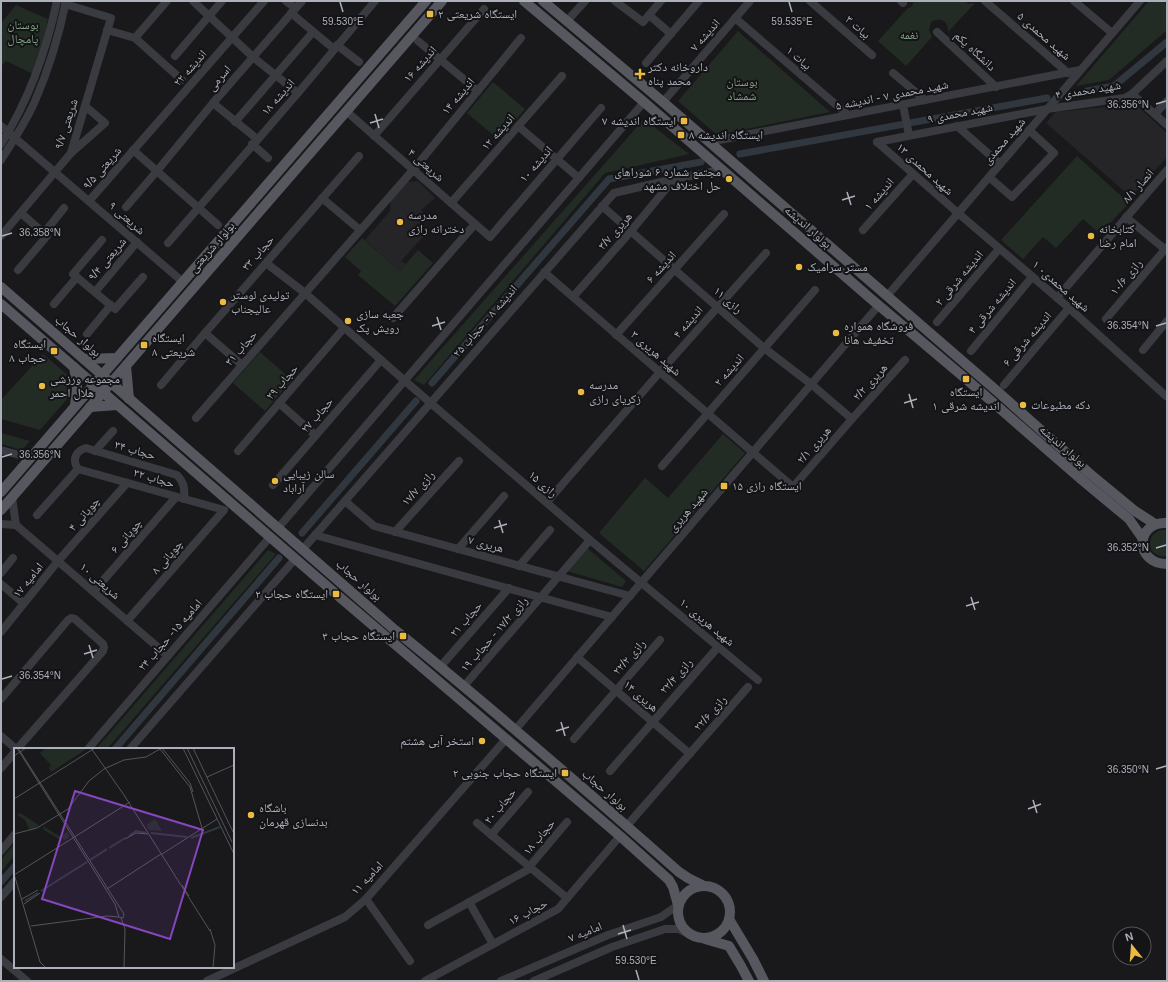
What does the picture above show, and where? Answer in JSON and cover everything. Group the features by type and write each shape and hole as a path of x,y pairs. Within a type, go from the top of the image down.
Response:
{"main road":[{"name":"بولوار شریعتی","path":"1,492 426,1"},
{"name":"بولوار شریعتی","path":"1,510 442,1"},
{"name":"بولوار اندیشه","path":"524,1 644,102 721,170 1129,519 1143,539"},
{"name":"بولوار اندیشه","path":"543,1 663,102 998,391 1089,473 1135,511 1155,524"},
{"name":"بولوار حجاب","path":"1,287 395,630 464,686 679,872 704,886"},
{"path":"879,305 887,296"},
{"name":"بولوار حجاب","path":"1,304 387,638 620,836 669,880 678,905"},
{"path":"84,360 117,358"},
{"path":"126,366 129,399"},
{"path":"74,368 77,387 75,406"},
{"path":"90,407 117,405"},
{"path":"1167,523 1162,522 1155,524 1149,528 1143,539 1143,546 1148,558 1160,564 1167,564"},
{"path":"387,638 395,630"},
{"path":"704,886 711,887 722,894 726,899 730,912 726,925 716,935 710,938 690,935 681,925 677,912 678,905 685,893 691,889 704,886"},
{"path":"729,919 753,959 764,981"},
{"path":"703,938 729,946 749,981"}],"street":[{"path":"1,144 27,98 41,62 57,1"},
{"path":"134,38 167,1"},
{"path":"193,1 253,57 298,93"},
{"path":"174,56 222,1"},
{"name":"اندیشه ۲۲","path":"133,150 264,1"},
{"path":"286,1 293,11 313,32 359,62"},
{"name":"اسرمی","path":"126,207 157,172 213,103 302,1"},
{"name":"اندیشه ۱۸","path":"168,243 298,93 375,1"},
{"path":"567,22 585,1"},
{"path":"621,3 643,22 661,1"},
{"path":"646,64 700,1"},
{"name":"اندیشه ۷","path":"663,102 750,1"},
{"name":"بیات ۳","path":"810,1 872,55"},
{"name":"شهید محمدی ۵","path":"985,1 1068,73"},
{"path":"1074,1 1112,33"},
{"name":"شهید محمدی","path":"887,296 1140,1"},
{"path":"1,160 35,102 49,64 66,3"},
{"name":"شریعتی ۹/۷","path":"1,236 71,153 111,18 66,3"},
{"name":"اندیشه ۱۶","path":"374,136 484,9"},
{"path":"649,15 671,34"},
{"name":"بیات ۱","path":"735,18 848,115"},
{"path":"107,30 134,38 182,80"},
{"path":"234,122 313,32"},
{"name":"دانشگاه یکم","path":"938,32 996,87"},
{"name":"اندیشه ۱۴","path":"360,230 413,170 521,38"},
{"path":"418,41 478,91"},
{"path":"1165,64 1132,94 1167,125"},
{"name":"شهید محمدی ۷ - اندیشه ۵","path":"709,142 1080,70"},
{"path":"893,73 925,100"},
{"name":"اندیشه ۱۲","path":"451,203 562,76"},
{"name":"شهید محمدی ۴","path":"1048,109 1125,98 1132,94"},
{"name":"اندیشه ۸ - حجاب ۲۵","path":"278,528 644,102"},
{"path":"1155,114 1167,102"},
{"path":"213,103 255,142 268,158"},
{"path":"903,105 909,136"},
{"path":"71,153 105,124 85,106"},
{"name":"اندیشه ۱۰","path":"490,237 601,108"},
{"name":"شهید محمدی ۹","path":"877,142 1048,109"},
{"name":"شریعتی ۴","path":"346,111 490,237"},
{"name":"شریعتی ۹","path":"1,126 183,282"},
{"path":"518,126 579,178"},
{"path":"956,126 1000,164"},
{"path":"989,177 1012,197 1054,153 1029,130"},
{"name":"شهید محمدی ۱۳","path":"877,142 958,214"},
{"path":"133,150 218,225"},
{"name":"شریعتی ۹/۵","path":"89,201 133,150"},
{"name":"حجاب ۳۳","path":"161,386 205,333 359,156"},
{"name":"اندیشه ۸ - حجاب ۲۵","path":"303,549 614,192 721,170"},
{"name":"انصار ۸/۱","path":"1057,298 1167,170"},
{"name":"اندیشه ۱","path":"864,230 913,174"},
{"name":"هریری ۳/۷","path":"573,297 631,232 674,179"},
{"path":"322,198 360,230"},
{"name":"رازی ۱۱","path":"602,206 764,348 811,384 852,419"},
{"path":"18,270 64,208"},
{"path":"20,213 46,234"},
{"name":"اندیشه ۶","path":"616,335 724,214"},
{"name":"شهید محمدی۰ ۱","path":"958,214 1069,308 1166,396"},
{"path":"1126,217 1166,249"},
{"path":"393,318 476,224"},
{"name":"حجاب ۳۱","path":"196,418 360,230"},
{"path":"102,240 73,274 115,309 143,277"},
{"name":"شریعتی ۹/۴","path":"95,292 137,242"},
{"name":"اندیشه شرقی ۲","path":"937,322 999,248"},
{"name":"رازی ۱۰/۶","path":"1106,319 1166,249"},
{"name":"اندیشه ۴","path":"547,502 766,253"},
{"name":"رازی ۱۵","path":"266,263 304,293 380,360 641,583"},
{"name":"شهید هریری ۳","path":"544,272 793,487"},
{"path":"54,304 77,277"},
{"name":"اندیشه شرقی ۴","path":"971,351 1032,277"},
{"name":"اندیشه ۲","path":"662,466 815,290"},
{"path":"87,334 111,305"},
{"name":"شهید هریری","path":"515,730 879,305"},
{"name":"اندیشه شرقی ۶","path":"1004,384 1069,308"},
{"path":"1143,350 1167,321"},
{"name":"حجاب ۲۹","path":"238,451 344,328"},
{"path":"205,333 242,365"},
{"name":"حجاب ۲۷","path":"273,485 380,360"},
{"name":"هریری ۲/۲","path":"852,419 905,360"},
{"path":"279,403 316,435"},
{"name":"هریری ۲/۱","path":"793,487 852,419"},
{"path":"95,451 113,431"},
{"name":"حجاب ۳۴","path":"78,469 75,462 76,455 86,448 177,475 184,486 185,492 180,498"},
{"path":"1,450 30,458"},
{"name":"رازی ۱۷/۷","path":"395,532 459,461"},
{"path":"37,515 78,469"},
{"name":"حجاب ۳۲","path":"78,469 224,510"},
{"name":"چوپانی ۴","path":"58,561 127,483"},
{"path":"458,549 504,496"},
{"path":"1,524 16,525 12,497"},
{"name":"چوپانی ۶","path":"94,591 180,498"},
{"name":"هریری ۷","path":"345,500 374,526 630,596"},
{"name":"چوپانی ۸","path":"127,621 224,510"},
{"name":"شریعتی ۱۰","path":"16,525 168,656"},
{"path":"519,566 550,530"},
{"path":"315,535 612,617"},
{"name":"امامیه ۱۵- حجاب ۲۴","path":"89,748 270,537"},
{"name":"رازی ۱۷/۲ - حجاب ۱۹","path":"464,686 590,540"},
{"path":"1,573 13,558"},
{"path":"131,748 295,558"},
{"name":"امامیه ۱۷","path":"1,632 58,561"},
{"name":"شهید هریری ۱۰","path":"641,583 758,680"},
{"path":"1,584 21,602"},
{"name":"حجاب ۲۱","path":"440,666 509,588"},
{"path":"1,699 71,618 75,619 103,644 103,651 18,748"},
{"name":"رازی ۲۲/۲","path":"574,739 660,640"},
{"name":"رازی ۲۲/۴","path":"610,770 718,647"},
{"name":"هریری ۱۴","path":"577,657 690,754"},
{"name":"رازی ۲۲/۶","path":"631,821 748,687"},
{"path":"1,736 14,748"},
{"name":"امامیه ۱۱","path":"207,981 345,917 366,899 506,739"},
{"path":"1,768 14,752"},
{"name":"حجاب ۲۰","path":"491,835 528,792"},
{"name":"حجاب ۱۸","path":"530,867 567,822"},
{"path":"477,823 567,898"},
{"path":"1,851 14,835"},
{"name":"حجاب ۱۶","path":"425,981 558,909 620,836"},
{"path":"428,925 530,867"},
{"path":"1,897 14,882"},
{"path":"366,899 410,961"},
{"path":"469,902 493,944"},
{"name":"امامیه ۷","path":"501,981 608,935 661,917 678,905"},
{"name":"امامیه ۷","path":"534,981 612,947 665,929 679,929 690,935"},
{"path":"1,959 27,981"}],"shaded area":[{"path":"1135,104 1167,133 1167,157 1131,197 1046,123 1056,112"},
{"name":"مدرسه دخترانه رازی","path":"418,181 435,198 421,210 427,216 414,229 423,237 401,261 406,264 400,271 365,240 390,211 391,200 407,182"}],"green space":[{"name":"نغمه","path":"914,1 963,1 969,4 975,3 948,32 945,22 938,19 931,22 929,30 932,37 906,66 878,41 907,9 912,6"},
{"path":"1149,1 1164,1 1167,5 1167,30 1109,80 1076,86"},
{"name":"بوستان پامچال","path":"16,5 48,19 42,49 33,74 6,61 1,66 1,23"},
{"name":"بوستان شمشاد","path":"738,31 830,112 717,135 678,101"},
{"path":"493,82 525,109 499,140 467,113"},
{"path":"644,119 689,154 605,173 424,385 414,380"},
{"path":"1077,156 1129,203 1100,234 1083,219 1056,248 1043,237 1023,259 1001,240"},
{"path":"362,238 400,271 418,250 433,263 395,306 358,275 361,271 345,257"},
{"path":"260,352 292,380 265,411 233,383"},
{"name":"مجموعه ورزشی هلال احمر","path":"43,354 69,376 70,396 40,430 1,419 1,400"},
{"path":"1,433 30,441 22,450 1,444"},
{"path":"723,434 745,453 644,571 599,533 645,478 668,498"},
{"path":"1161,530 1167,530 1167,556 1156,554 1152,551 1150,546 1152,537 1155,533"},
{"path":"586,547 626,581 622,587 567,571"},
{"path":"268,550 276,554 108,748 97,748"},
{"path":"14,844 14,856 1,872 1,860"}],"waterway":[{"path":"1087,91 1114,86 1167,42"},
{"path":"740,154 1047,98"},
{"path":"432,383 609,179 701,162"},
{"path":"302,533 416,401"},
{"path":"116,748 279,558"},
{"path":"1,882 14,867"}],"place":[{"name":"ایستگاه شریعتی ۲","path":"430,14"},
{"name":"داروخانه دکتر محمد پناه","path":"640,74"},
{"name":"ایستگاه اندیشه ۷","path":"684,121"},
{"name":"ایستگاه اندیشه ۸","path":"681,135"},
{"name":"مجتمع شماره ۶ شوراهای حل اختلاف مشهد","path":"729,179"},
{"name":"مدرسه دخترانه رازی","path":"400,222"},
{"name":"کتابخانه امام رضا","path":"1091,236"},
{"name":"مستر سرامیک","path":"799,267"},
{"name":"تولیدی لوستر عالیجناب","path":"223,302"},
{"name":"جعبه سازی رویش پک","path":"348,321"},
{"name":"فروشگاه همواره تخفیف هانا","path":"836,333"},
{"name":"ایستگاه شریعتی ۸","path":"144,345"},
{"name":"ایستگاه حجاب ۸","path":"54,351"},
{"name":"ایستگاه اندیشه شرقی ۱","path":"966,379"},
{"name":"مجموعه ورزشی هلال احمر","path":"42,386"},
{"name":"مدرسه زکریای رازی","path":"581,392"},
{"name":"دکه مطبوعات","path":"1023,405"},
{"name":"سالن زیبایی آراباد","path":"275,481"},
{"name":"ایستگاه رازی ۱۵","path":"724,486"},
{"name":"ایستگاه حجاب ۲","path":"336,594"},
{"name":"ایستگاه حجاب ۳","path":"403,636"},
{"name":"استخر آبی هشتم","path":"482,741"},
{"name":"ایستگاه حجاب جنوبی ۲","path":"565,773"},
{"name":"باشگاه بدنسازی قهرمان","path":"251,815"}]}
